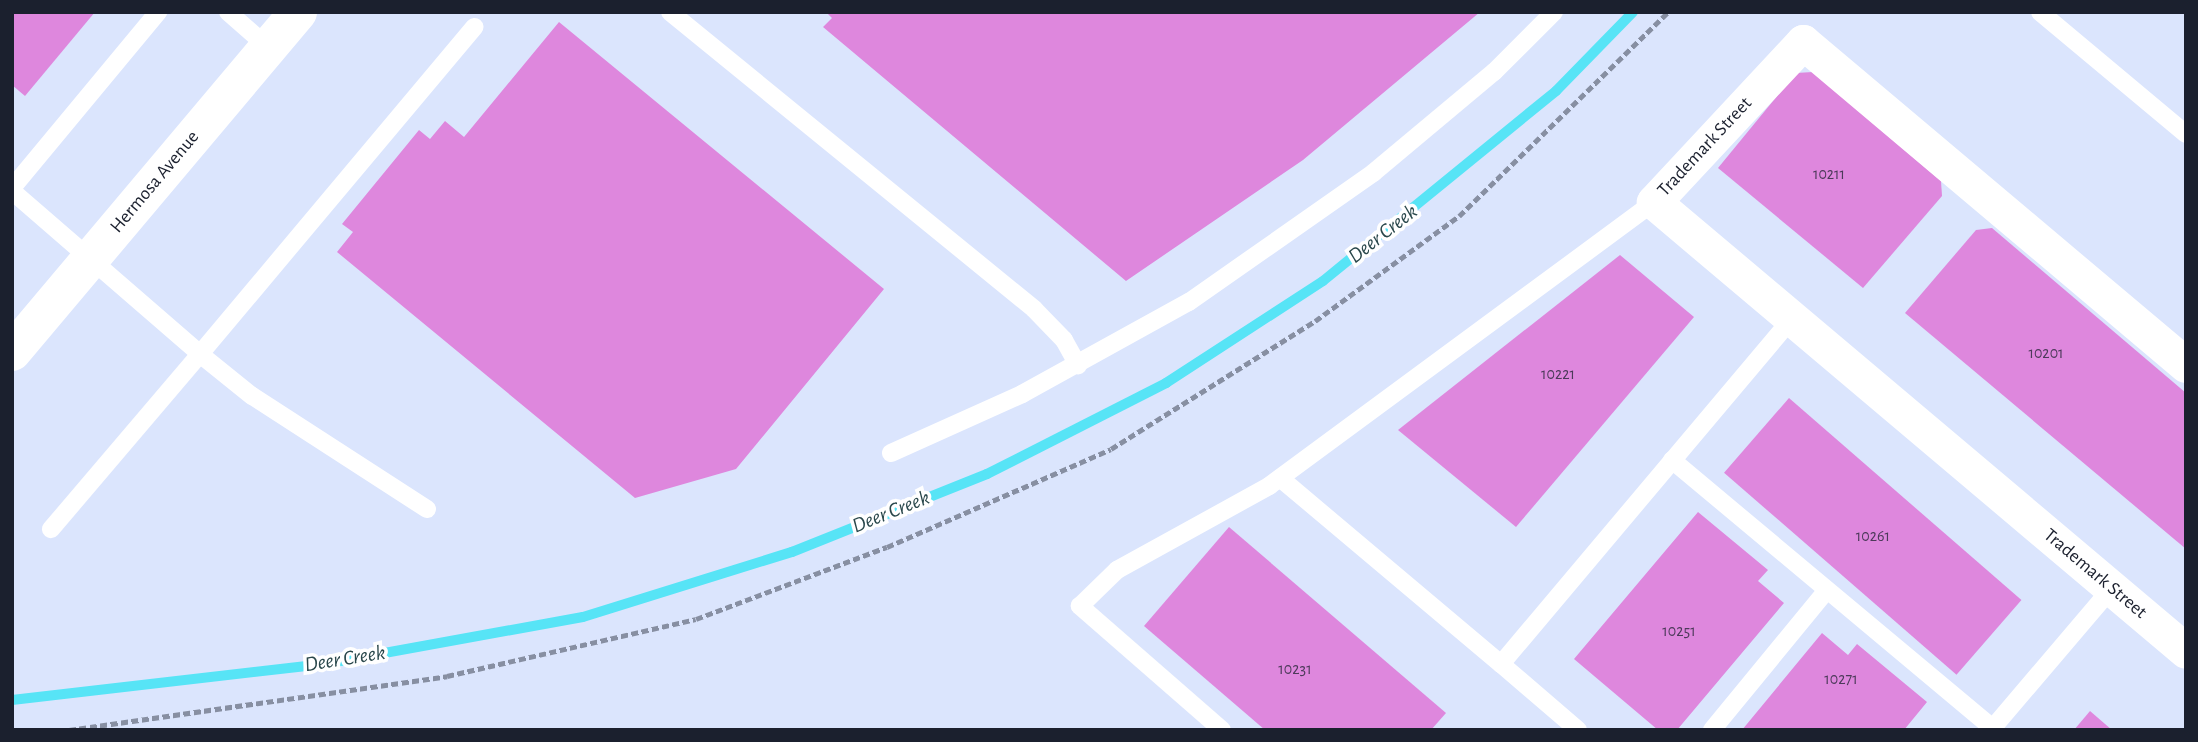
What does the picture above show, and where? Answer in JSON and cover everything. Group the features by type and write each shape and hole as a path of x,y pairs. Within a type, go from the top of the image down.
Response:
{"street":[{"name":"Hermosa Avenue","path":"12,352 298,12"},
{"name":"Trademark Street","path":"2186,365 1803,42 1654,202 2186,651"}],"lane":[{"path":"158,12 12,190 90,260 252,396 427,509"},
{"path":"228,12 268,47"},
{"path":"670,12 1034,309 1064,340 1078,365"},
{"path":"891,453 1078,365 1189,302 1314,217 1441,117 1555,12"},
{"path":"2040,12 2186,134"},
{"path":"51,529 474,27"},
{"path":"1222,730 1080,606 1117,570 1280,478 1654,202"},
{"path":"1501,664 1792,318"},
{"path":"1672,460 1991,729 2111,589"},
{"path":"1280,478 1578,730"},
{"path":"1712,730 1827,590"}],"building":[{"path":"12,12 95,12 25,96 12,85"},
{"path":"826,12 1480,12 1303,160 1126,281 823,27 832,18"},
{"path":"559,22 884,289 736,469 635,498 337,252 353,232 342,224 419,130 430,139 445,121 464,137"},
{"path":"1813,72 1941,181 1942,196 1863,288 1718,168 1796,73"},
{"path":"1992,228 2186,393 2186,549 1905,313 1976,230"},
{"path":"1620,255 1694,317 1516,527 1398,430"},
{"path":"1789,398 2021,600 1957,675 1724,473"},
{"path":"1698,512 1768,570 1758,581 1784,603 1677,730 1658,730 1574,659"},
{"path":"1229,527 1446,713 1431,730 1265,730 1144,626"},
{"path":"1822,633 1848,655 1857,644 1927,702 1904,730 1742,730"},
{"path":"2090,711 2112,730 2074,730"}],"waterway":[{"name":"Deer Creek","path":"12,700 324,664 583,617 792,552 987,474 1166,383 1323,281 1556,91 1633,12"}]}
